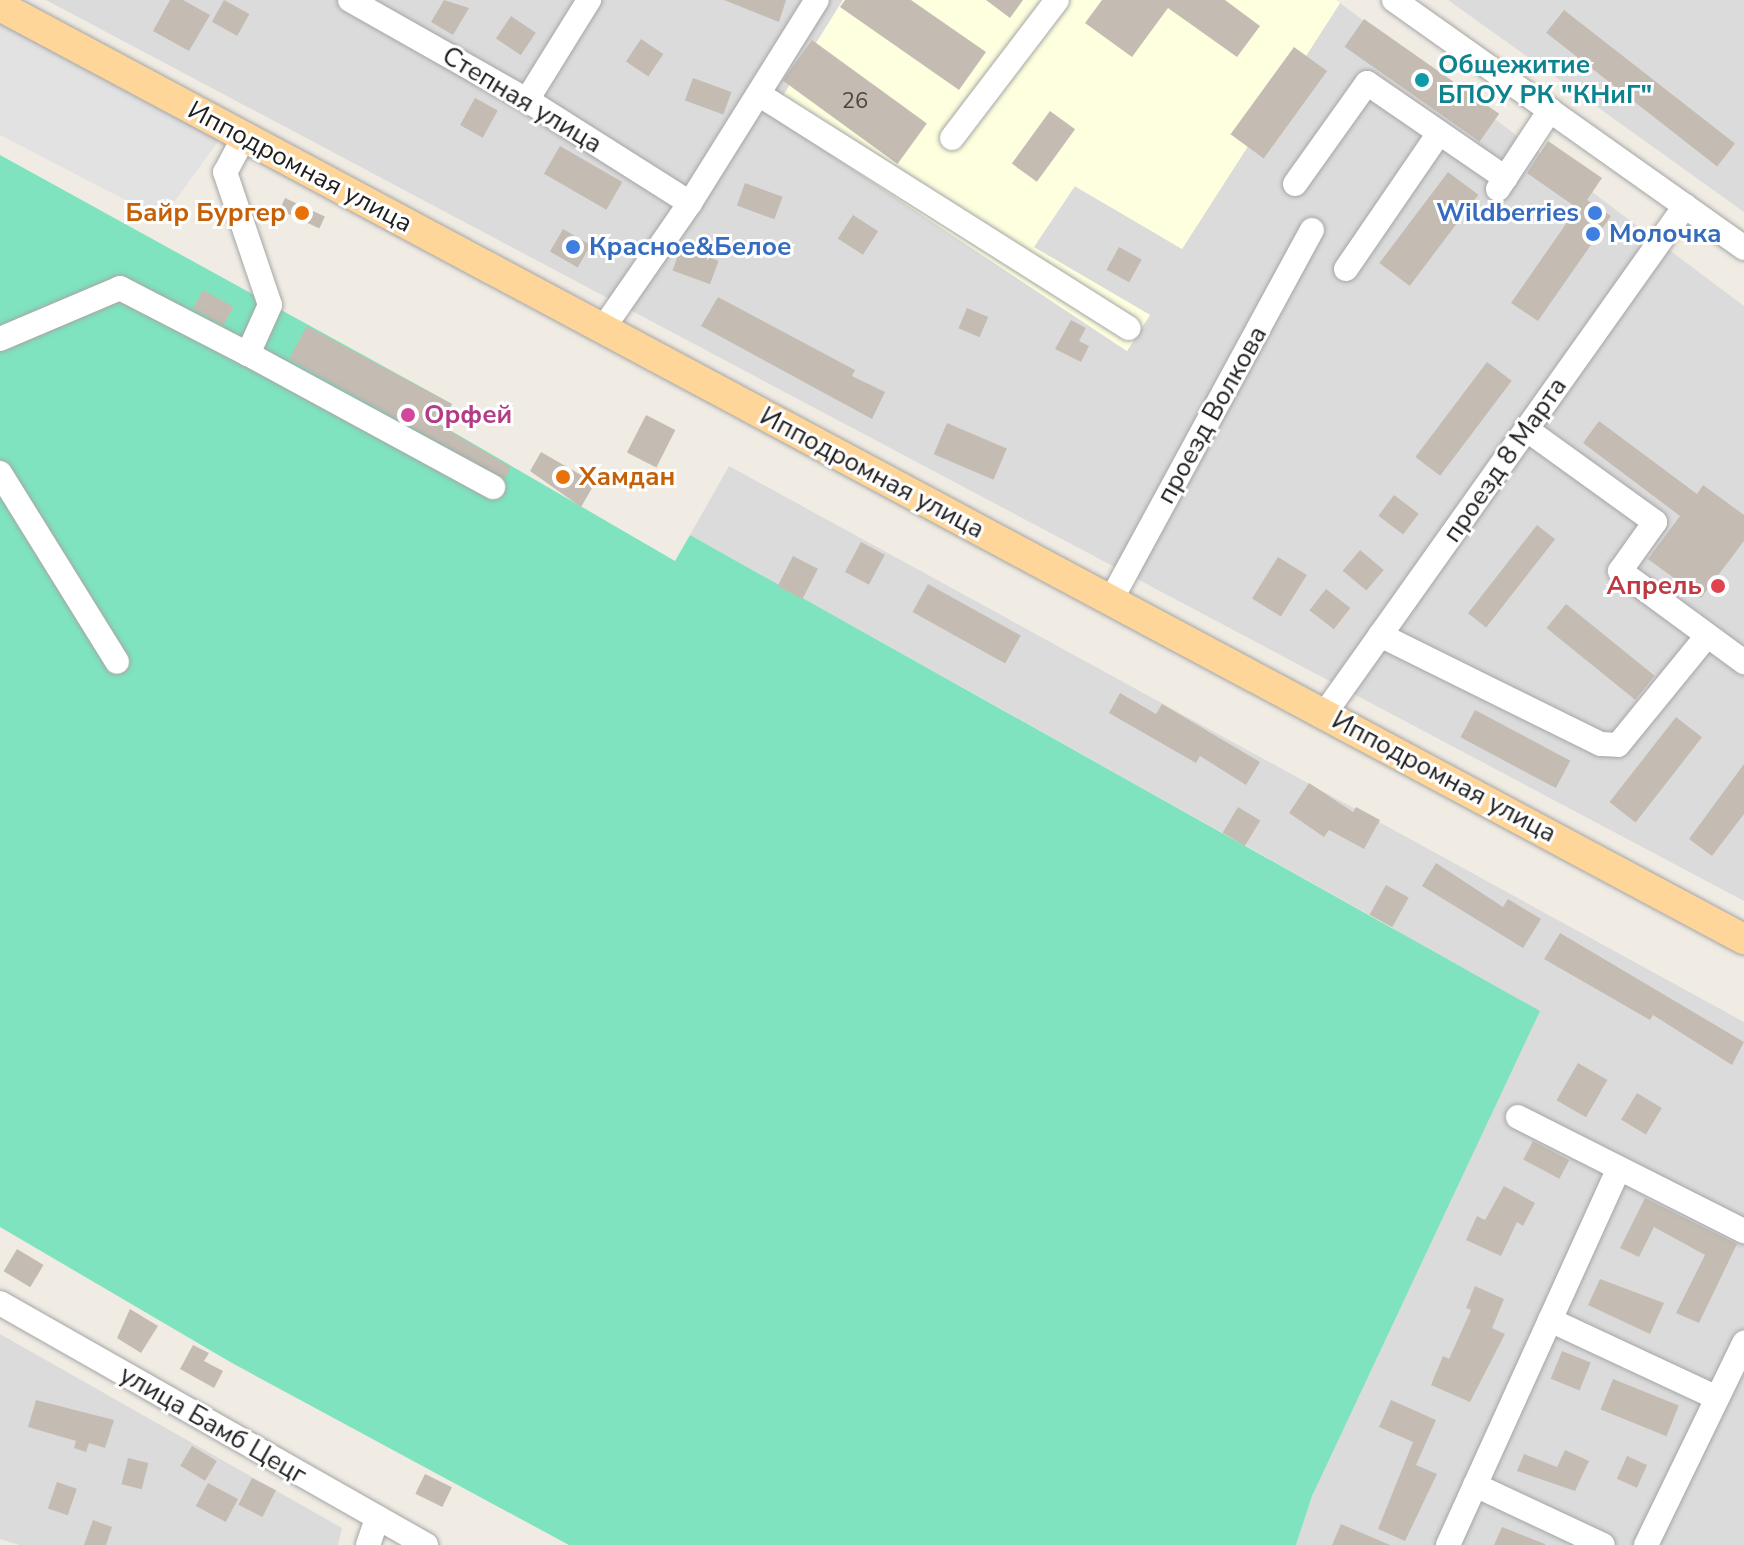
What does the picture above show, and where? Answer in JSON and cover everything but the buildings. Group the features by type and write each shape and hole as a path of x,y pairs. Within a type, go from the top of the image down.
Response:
{"main road":[{"name":"Ипподромная улица","path":"0,6 1744,939"}],"street":[{"name":"Степная улица","path":"350,0 527,100 690,203"},
{"path":"527,100 589,0"},
{"path":"602,330 690,203 817,0"},
{"path":"952,138 1057,0"},
{"path":"1394,0 1685,206 1739,235"},
{"path":"1295,184 1367,83 1439,133 1501,185 1550,110"},
{"path":"760,95 1129,328"},
{"path":"1346,269 1439,133"},
{"path":"244,137 225,172 270,305 248,354"},
{"name":"проезд 8 Марта","path":"1325,713 1685,206"},
{"name":"проезд Волкова","path":"1111,600 1312,230"},
{"path":"0,339 120,288 493,487"},
{"path":"1526,429 1655,522 1620,571 1744,662"},
{"path":"0,473 117,662"},
{"path":"1380,635 1601,744 1618,745 1707,636"},
{"path":"1518,1117 1744,1231"},
{"path":"1448,1545 1618,1170"},
{"name":"улица Бамб Цецг","path":"0,1303 426,1545"},
{"path":"1550,1320 1717,1398"},
{"path":"1646,1545 1744,1343"},
{"path":"1475,1485 1603,1545"},
{"path":"368,1545 377,1519"}],"shaded area":[{"path":"46,0 843,0 771,115 1127,351 1150,315 1033,247 1074,186 1182,249 1340,3 1744,306 1744,901"},
{"path":"843,0 1336,0 1340,3 1182,249 1075,186 1034,247 1150,315 1127,351 771,115"},
{"path":"1448,0 1744,0 1744,212"},
{"path":"0,18 221,137 162,219 0,135"},
{"path":"729,466 1744,1022 1744,1545 1296,1545 1312,1496 1393,928 690,535"},
{"path":"0,1334 342,1528 338,1545 19,1545 0,1539"}],"green space":[{"path":"0,155 452,404 441,425 675,561 690,535 1540,1011 1312,1496 1296,1545 569,1545 232,1363 0,1227"}],"place":[{"name":"Общежитие БПОУ РК \"КНиГ\"","path":"1422,80"},
{"name":"Байр Бургер","path":"302,213"},
{"name":"Wildberries","path":"1595,213"},
{"name":"Молочка","path":"1593,234"},
{"name":"Красное&Белое","path":"573,247"},
{"name":"Орфей","path":"408,415"},
{"name":"Хамдан","path":"563,477"},
{"name":"Апрель","path":"1718,586"}]}
